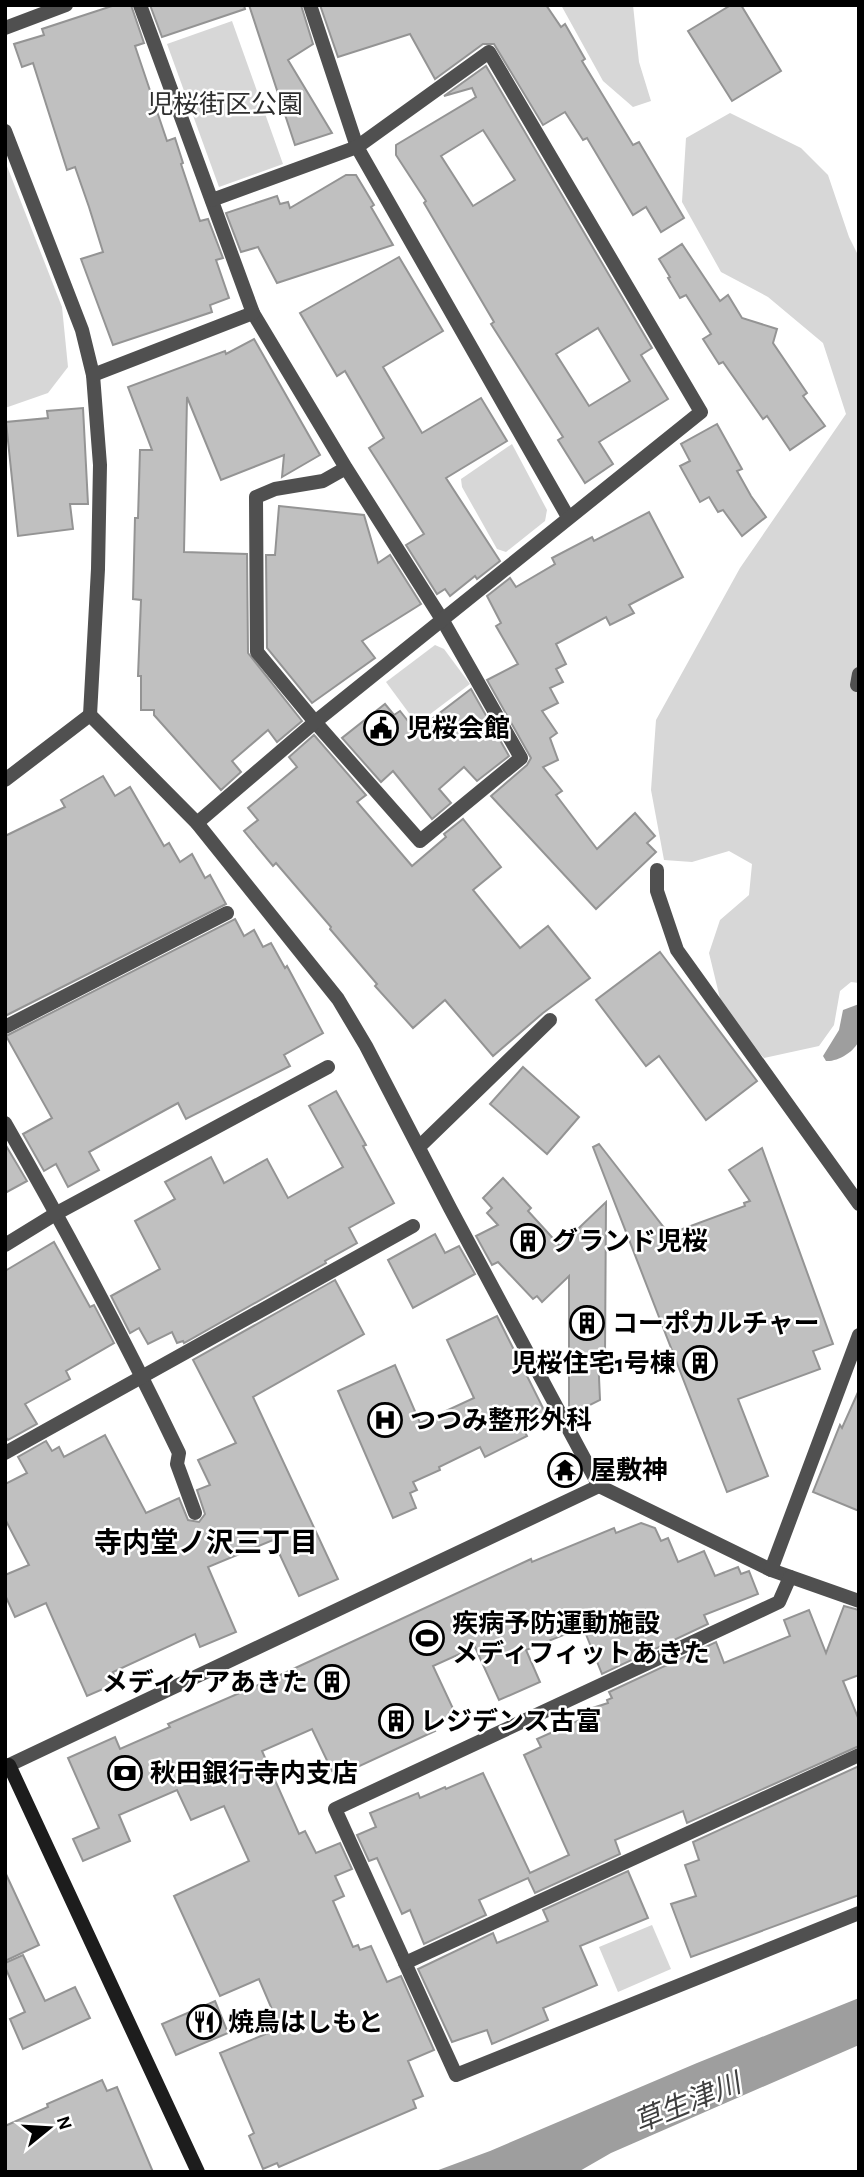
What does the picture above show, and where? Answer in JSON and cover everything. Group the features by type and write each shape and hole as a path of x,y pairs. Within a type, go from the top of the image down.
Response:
{"street":[{"path":"5,28 66,5"},
{"path":"140,5 253,313 346,468 443,621 521,758 420,841 257,652 256,497 275,489 323,481 346,468"},
{"path":"310,5 356,147 568,517"},
{"path":"197,823 315,722 701,412 489,51 356,147 212,200"},
{"path":"5,131 82,330 93,375 100,465 90,715 197,823 338,999 366,1046 599,1486 771,1570 859,1601"},
{"path":"93,375 253,313"},
{"path":"5,780 90,715"},
{"path":"657,870 657,891 677,950 859,1203"},
{"path":"5,1027 227,913"},
{"path":"419,1147 550,1020"},
{"path":"5,1245 57,1213 328,1067"},
{"path":"5,1123 57,1213 143,1377 179,1452 177,1464 195,1513"},
{"path":"5,1453 278,1299 413,1227"},
{"path":"771,1570 859,1335"},
{"path":"198,2172 7,1763 599,1486"},
{"path":"790,1577 779,1602 335,1809 456,2075 859,1913"},
{"path":"405,1963 859,1755"}],"green space":[{"path":"561,5 633,5 639,62 651,101 633,107 603,81"},
{"name":"児桜街区公園","path":"232,21 283,164 219,187 167,44"},
{"path":"730,113 801,148 828,175 849,237 859,257 859,983 851,982 840,991 834,1025 819,1046 764,1058 724,1015 709,953 720,920 749,895 752,864 729,851 692,862 664,860 651,790 656,720 740,568 846,414 823,343 768,297 721,272 682,202 686,138"},
{"path":"5,161 62,307 68,367 48,393 5,408"},
{"path":"512,444 547,510 545,521 506,552 497,549 462,487 461,479"},
{"path":"435,645 444,649 470,684 417,724 386,682"},
{"path":"652,1925 671,1969 618,1992 599,1947"}],"water":[{"path":"859,1004 860,1032 857,1044 845,1055 826,1061 823,1056 839,1030 843,1010"},
{"name":"草生津川","path":"859,1998 859,2045 611,2153 578,2172 433,2172 490,2151"}],"building":[{"path":"115,5 131,5 144,43 135,46 167,141 175,138 200,221 208,219 223,258 216,260 229,298 210,305 212,312 113,345 81,259 103,252 89,207 75,167 67,170 33,63 22,67 14,44 44,35 42,29"},
{"path":"150,5 244,5 245,9 162,37"},
{"path":"249,5 301,5 313,44 288,60 332,133 295,145"},
{"path":"320,5 546,5 561,27 565,24 585,59 582,61 633,145 639,142 684,218 661,232 646,207 633,215 587,138 583,140 565,112 543,125 494,44 483,44 435,79 410,34 338,57"},
{"path":"731,5 741,5 781,71 732,101 688,31"},
{"path":"486,66 652,348 641,355 668,399 599,442 613,464 585,483 558,440 563,437 491,324 494,322 424,203 426,201 396,155 396,145 476,97 472,88 444,96","holes":["483,130 515,180 473,206 441,156","598,328 630,381 589,406 556,354"]},
{"path":"346,175 356,175 393,245 277,283 258,247 241,252 226,213 277,196 280,204 288,202 290,208"},
{"path":"682,244 720,301 728,295 742,318 777,329 773,343 807,393 803,396 825,426 790,450 767,416 763,419 723,362 719,364 703,339 711,334 686,295 680,298 668,278 670,277 659,259"},
{"path":"399,257 443,331 383,367 422,433 481,398 507,441 446,478 500,561 450,596 445,589 437,594 406,545 424,534 369,448 384,438 345,371 337,376 300,313"},
{"path":"254,339 320,455 282,477 284,455 221,480 187,397 184,552 247,554 248,653 302,721 277,742 268,730 232,761 241,772 221,790 154,715 154,710 141,710 141,676 138,676 141,600 133,599 135,518 138,518 140,450 152,450 128,387 225,351 226,354"},
{"path":"83,408 88,504 70,504 73,529 18,536 6,422 48,418 47,411"},
{"path":"717,424 742,469 737,471 766,517 742,536 723,510 718,512 709,497 700,502 680,466 690,461 681,444"},
{"path":"279,506 364,515 378,563 390,555 421,604 362,641 375,658 312,703 267,648 266,555 275,555"},
{"path":"649,512 683,577 629,605 634,613 610,625 606,617 556,644 566,664 556,669 563,682 550,688 558,703 542,711 557,733 550,738 558,760 543,767 562,791 556,795 597,849 635,813 655,836 647,843 656,852 596,909 491,796 527,765 531,758 487,680 518,664 496,626 501,623 487,596 510,578 516,587 555,564 552,558 592,537 594,541"},
{"path":"471,689 509,756 477,781 464,767 439,789 451,803 432,819 393,771 381,782 342,738 385,704 394,715 400,711 416,731"},
{"path":"314,735 366,795 357,802 412,866 463,819 501,867 473,890 520,948 548,926 590,978 543,1013 493,1056 445,1000 413,1028 375,986 377,984 331,927 276,863 273,866 244,831 258,820 248,808 297,767 289,757"},
{"path":"103,776 115,796 130,787 164,846 169,843 180,862 192,854 205,878 210,875 226,904 5,1016 5,836 65,807 61,800"},
{"path":"235,919 244,936 254,930 263,947 271,943 285,968 287,966 323,1033 284,1055 290,1066 186,1119 178,1103 89,1152 99,1170 68,1187 56,1164 44,1171 23,1134 52,1118 6,1036"},
{"path":"660,952 757,1081 706,1120 659,1056 646,1066 596,1000"},
{"path":"523,1067 579,1117 547,1154 490,1104"},
{"path":"336,1091 394,1203 349,1228 357,1243 184,1343 177,1343 172,1332 148,1344 139,1328 130,1333 111,1296 160,1269 135,1221 175,1199 165,1182 211,1157 224,1183 267,1159 288,1198 343,1167 309,1106"},
{"path":"5,1144 27,1181 5,1193"},
{"path":"599,1144 669,1234 745,1206 744,1203 750,1201 729,1170 762,1148 833,1344 813,1351 820,1369 738,1399 768,1476 727,1492 593,1147"},
{"path":"503,1178 531,1208 528,1211 560,1246 606,1202 605,1355 598,1355 600,1400 572,1414 569,1409 569,1276 542,1302 537,1296 533,1299 498,1262 492,1265 476,1236 498,1225 487,1213 492,1208 483,1198"},
{"path":"435,1234 445,1253 459,1246 475,1274 413,1308 388,1260"},
{"path":"54,1242 90,1307 94,1305 114,1343 66,1371 70,1379 25,1404 37,1424 8,1440 5,1436 5,1271"},
{"path":"335,1280 364,1334 253,1397 338,1579 299,1596 273,1540 208,1567 236,1632 200,1647 195,1634 113,1672 117,1683 87,1696 46,1603 15,1617 5,1595 5,1575 29,1565 5,1519 5,1484 27,1473 18,1457 46,1441 52,1451 59,1447 64,1457 105,1435 146,1513 179,1498 188,1520 199,1522 205,1514 197,1490 210,1485 198,1460 236,1443 193,1360"},
{"path":"497,1316 547,1416 523,1428 527,1436 485,1457 480,1447 413,1482 417,1490 410,1493 416,1508 393,1518 338,1391 395,1365 420,1423 474,1398 447,1340"},
{"path":"859,1390 859,1511 813,1492 840,1425 842,1428"},
{"path":"641,1523 655,1528 661,1541 668,1538 678,1562 704,1551 715,1576 738,1567 741,1574 749,1571 758,1594 704,1615 708,1624 602,1674 583,1627 526,1650 540,1682 499,1700 475,1647 433,1666 456,1715 432,1726 435,1731 351,1770 348,1764 332,1771 312,1729 262,1751 299,1834 305,1831 316,1853 340,1843 352,1869 335,1876 344,1896 333,1901 353,1947 358,1945 360,1950 371,1946 387,1982 401,1976 434,2050 408,2061 423,2096 413,2100 416,2108 279,2167 277,2163 263,2169 249,2136 254,2133 220,2053 280,2028 259,1979 220,1996 174,1896 249,1861 224,1806 191,1820 177,1790 119,1815 130,1841 83,1861 73,1839 99,1828 68,1758 115,1737 120,1749 170,1727 168,1724 531,1559 532,1562 614,1528 616,1533"},
{"path":"844,1606 859,1610 859,1675 843,1681 859,1720 859,1746 687,1823 683,1811 615,1840 620,1854 535,1893 528,1878 479,1900 486,1915 424,1944 410,1910 402,1914 377,1858 369,1861 357,1835 376,1827 370,1813 418,1793 420,1798 483,1773 530,1873 569,1855 524,1755 541,1747 537,1739 582,1719 580,1712 608,1703 607,1700 612,1698 609,1692 716,1642 724,1663 790,1636 784,1620 809,1610 826,1653"},
{"path":"859,1766 859,1895 691,1957 671,1904 696,1896 685,1865 699,1860 693,1842"},
{"path":"628,1871 648,1918 580,1946 597,1985 543,2008 548,2020 492,2044 487,2030 452,2042 418,1969 493,1933 497,1943 548,1921 543,1910"},
{"path":"5,1872 39,1945 5,1961"},
{"path":"23,1955 45,2001 75,1987 90,2018 23,2049 10,2019 25,2012 5,1963"},
{"path":"215,2001 228,2033 176,2055 162,2024"},
{"path":"102,2080 107,2091 117,2087 153,2172 5,2172 5,2126"}],"place":[{"name":"児桜会館","path":"381,728"},
{"name":"グランド児桜","path":"528,1241"},
{"name":"コーポカルチャー","path":"587,1323"},
{"name":"児桜住宅1号棟","path":"700,1363"},
{"name":"つつみ整形外科","path":"385,1420"},
{"name":"屋敷神","path":"565,1470"},
{"name":"疾病予防運動施設 メディフィットあきた","path":"427,1638"},
{"name":"メディケアあきた","path":"332,1682"},
{"name":"レジデンス古富","path":"396,1721"},
{"name":"秋田銀行寺内支店","path":"125,1773"},
{"name":"焼鳥はしもと","path":"204,2022"}],"district":[{"name":"寺内堂ノ沢三丁目","path":"206,1542"}]}
